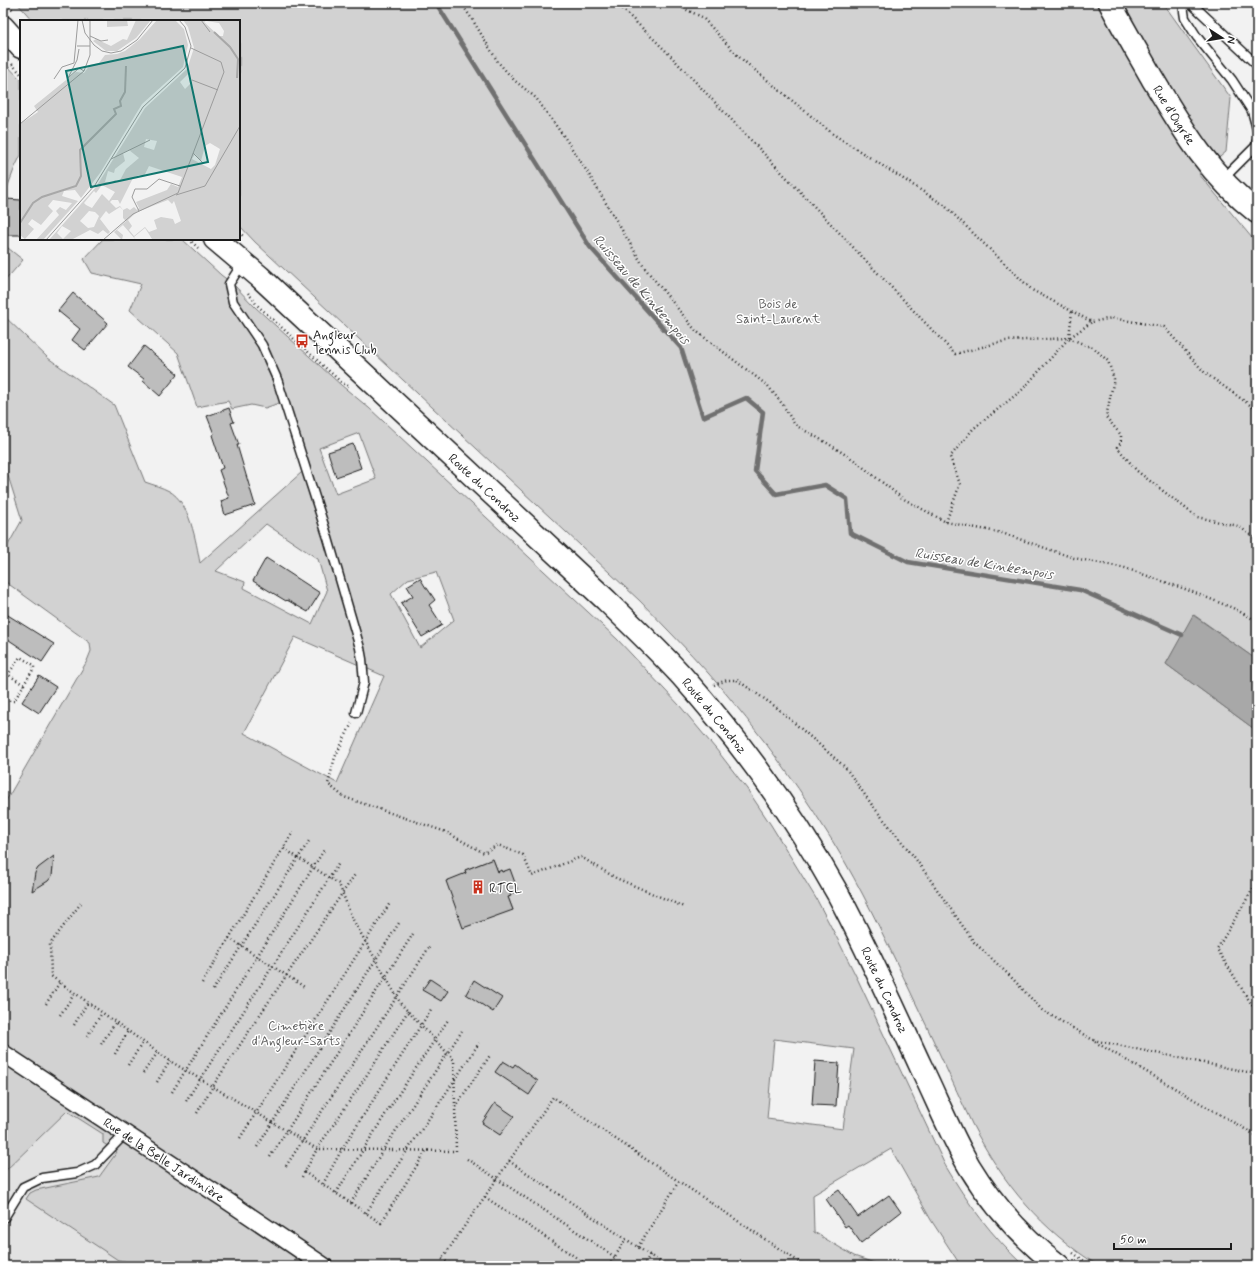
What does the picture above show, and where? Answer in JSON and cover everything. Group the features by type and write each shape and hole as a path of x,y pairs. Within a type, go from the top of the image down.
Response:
{"main road":[{"name":"Rue d'Ougrée","path":"1110,3 1198,152 1222,180 1257,212"},
{"path":"3,27 20,46"},
{"name":"Route du Condroz","path":"216,240 260,277 658,650 711,688 726,727 790,815 821,865 861,939 951,1131 970,1168 990,1196 1031,1243 1064,1258"}],"street":[{"name":"Rue de la Belle Jardinière","path":"3,1053 324,1266"}],"lane":[{"path":"1257,65 1192,4 1183,5 1185,18 1197,37 1232,80 1252,111 1257,129"},
{"path":"1222,180 1256,146 1257,141"},
{"path":"243,264 229,284 233,302 262,345 277,379 330,546 362,659 364,682 356,713"},
{"path":"4,1218 23,1188 42,1178 77,1172 95,1165 125,1134"}],"path":[{"path":"461,3 498,62 514,80 536,98 565,138 588,173 644,267 696,331 768,386 783,405 795,426 827,443 854,460 902,498 946,522 1002,533 1074,558 1125,568 1233,608 1257,621"},
{"path":"616,3 665,50 955,354 1005,341 1069,338 1095,349 1108,361 1114,379 1106,417 1121,436 1121,443 1118,447 1136,471 1197,517 1238,526 1257,539"},
{"path":"672,3 702,17 739,57 833,134 944,206 1032,290 1092,322"},
{"path":"253,299 256,304 331,373 342,383 348,386"},
{"path":"1069,338 1072,312"},
{"path":"946,522 960,484 950,457 973,429 1022,390 1069,338 1092,322 1112,318 1164,327 1205,373 1257,410"},
{"path":"3,682 20,657 34,665 34,668 14,701 10,701 3,697"},
{"path":"3,671 24,685"},
{"path":"711,688 727,680 737,680 776,707 845,768 872,805 915,858 974,942 1011,977 1042,1010 1257,1136"},
{"path":"356,713 335,757 328,784 344,797 446,832 484,853 498,846 523,855 532,876 582,857 616,878 684,907"},
{"path":"202,982 293,832"},
{"path":"213,990 309,841"},
{"path":"82,902 50,944 51,976 170,1061 317,1149 456,1151 454,1060 401,1004 352,918 339,884 283,848"},
{"path":"172,1092 324,850"},
{"path":"186,1101 339,863"},
{"path":"197,1113 213,1086 356,873"},
{"path":"1257,882 1217,949 1257,1013"},
{"path":"240,1138 390,904"},
{"path":"257,1147 399,923"},
{"path":"270,1158 414,934"},
{"path":"229,938 306,988"},
{"path":"286,1166 430,946"},
{"path":"46,1004 60,982"},
{"path":"60,1015 75,993"},
{"path":"74,1025 88,1002"},
{"path":"323,1184 342,1150 432,1008"},
{"path":"302,1177 317,1149 408,1011"},
{"path":"87,1036 102,1013"},
{"path":"336,1193 448,1020"},
{"path":"101,1044 116,1022"},
{"path":"115,1054 128,1031"},
{"path":"351,1203 383,1150 462,1031"},
{"path":"1093,1040 1257,1074"},
{"path":"128,1065 143,1042"},
{"path":"366,1213 406,1150 455,1080 478,1043"},
{"path":"143,1073 158,1052"},
{"path":"455,1107 491,1054"},
{"path":"157,1082 170,1061"},
{"path":"452,1266 442,1259 553,1097 805,1266"},
{"path":"304,1172 381,1223 426,1151"},
{"path":"467,1159 615,1257"},
{"path":"509,1162 666,1266"},
{"path":"638,1247 679,1181"},
{"path":"484,1197 589,1266"},
{"path":"1257,1201 1255,1215 1257,1221"},
{"path":"609,1266 626,1239"},
{"path":"643,1266 650,1255"},
{"path":"1064,1258 1092,1266"}],"shaded area":[{"path":"1193,615 1257,660 1257,731 1166,664"},
{"path":"67,1110 103,1134 112,1148 117,1152 99,1177 36,1190 118,1260 152,1266 3,1266 3,1173"}],"green space":[{"name":"Bois de Saint-Laurent","path":"17,3 1163,3 1231,98 1226,152 1199,174 1257,244 1257,660 1194,615 1166,664 1257,731 1257,1266 1099,1266 1059,1237 1025,1204 997,1166 972,1124 887,943 845,862 798,788 746,718 684,646 640,601 255,242 240,226 240,20 32,20"},
{"path":"3,61 20,79 20,157 3,199"},
{"name":"Cimetière d'Angleur-Sarts","path":"102,240 183,240 233,284 255,307 341,385 369,408 617,639 680,706 747,789 771,825 817,900 838,940 945,1165 962,1193 991,1231 1024,1266 961,1266 931,1220 891,1149 813,1195 814,1232 854,1256 883,1266 152,1266 118,1260 26,1199 30,1193 36,1190 99,1177 117,1152 103,1143 103,1134 67,1111 3,1173 3,806 87,661 91,651 90,643 3,580 3,554 22,520 3,460 3,315 48,358 114,405 145,482 169,491 176,496 187,513 191,523 200,563 302,472 282,402 265,408 251,405 232,409 228,401 197,407 178,353 130,310 141,284 92,273 84,259","holes":["359,433 376,479 336,494 319,448","266,524 318,559 327,591 312,624 244,588 245,582 216,571","436,572 454,620 420,648 391,594 408,579","295,637 384,676 337,783 244,733","493,859 498,872 501,870 502,872 511,895 508,897 513,910 466,873 465,870","774,1039 854,1049 843,1129 767,1119"]},
{"path":"3,244 23,260 3,283"}],"building":[{"path":"6,199 20,200 20,235 6,235 7,225 5,225"},
{"path":"73,293 108,323 85,350 72,340 80,329 58,311"},
{"path":"144,346 178,374 160,396 143,381 144,379 128,367"},
{"path":"229,408 234,422 231,423 239,445 237,445 255,505 225,515 221,501 229,498 219,470 223,468 212,435 214,434 207,416"},
{"path":"353,444 361,468 336,477 328,452"},
{"path":"266,558 320,593 308,612 287,600 286,601 253,581"},
{"path":"420,578 435,600 429,605 442,625 422,637 401,603 413,596 407,586"},
{"path":"3,612 54,644 42,662 3,636"},
{"path":"39,676 56,687 39,713 22,702"},
{"path":"54,856 52,876 48,881 32,891 35,873 38,868"},
{"name":"RTCL","path":"493,859 498,872 501,870 502,872 510,869 518,891 510,894 511,896 508,897 513,910 463,928 446,881 466,873 465,870"},
{"path":"430,979 448,991 441,1001 422,990"},
{"path":"474,980 502,998 493,1012 466,994"},
{"path":"503,1061 513,1067 515,1064 538,1081 529,1095 495,1072"},
{"path":"815,1061 839,1063 836,1106 812,1105"},
{"path":"495,1103 514,1116 500,1135 482,1123"},
{"path":"839,1190 858,1217 889,1195 901,1212 861,1243 848,1225 845,1227 826,1199"}],"waterway":[{"name":"Ruisseau de Kinkempois","path":"436,3 590,247 681,348 703,417 746,398 763,412 755,471 776,494 825,485 847,499 850,533 908,562 1080,590 1182,635"}],"place":[{"name":"Angleur Tennis Club","path":"302,341"},
{"name":"RTCL","path":"478,887"}]}
